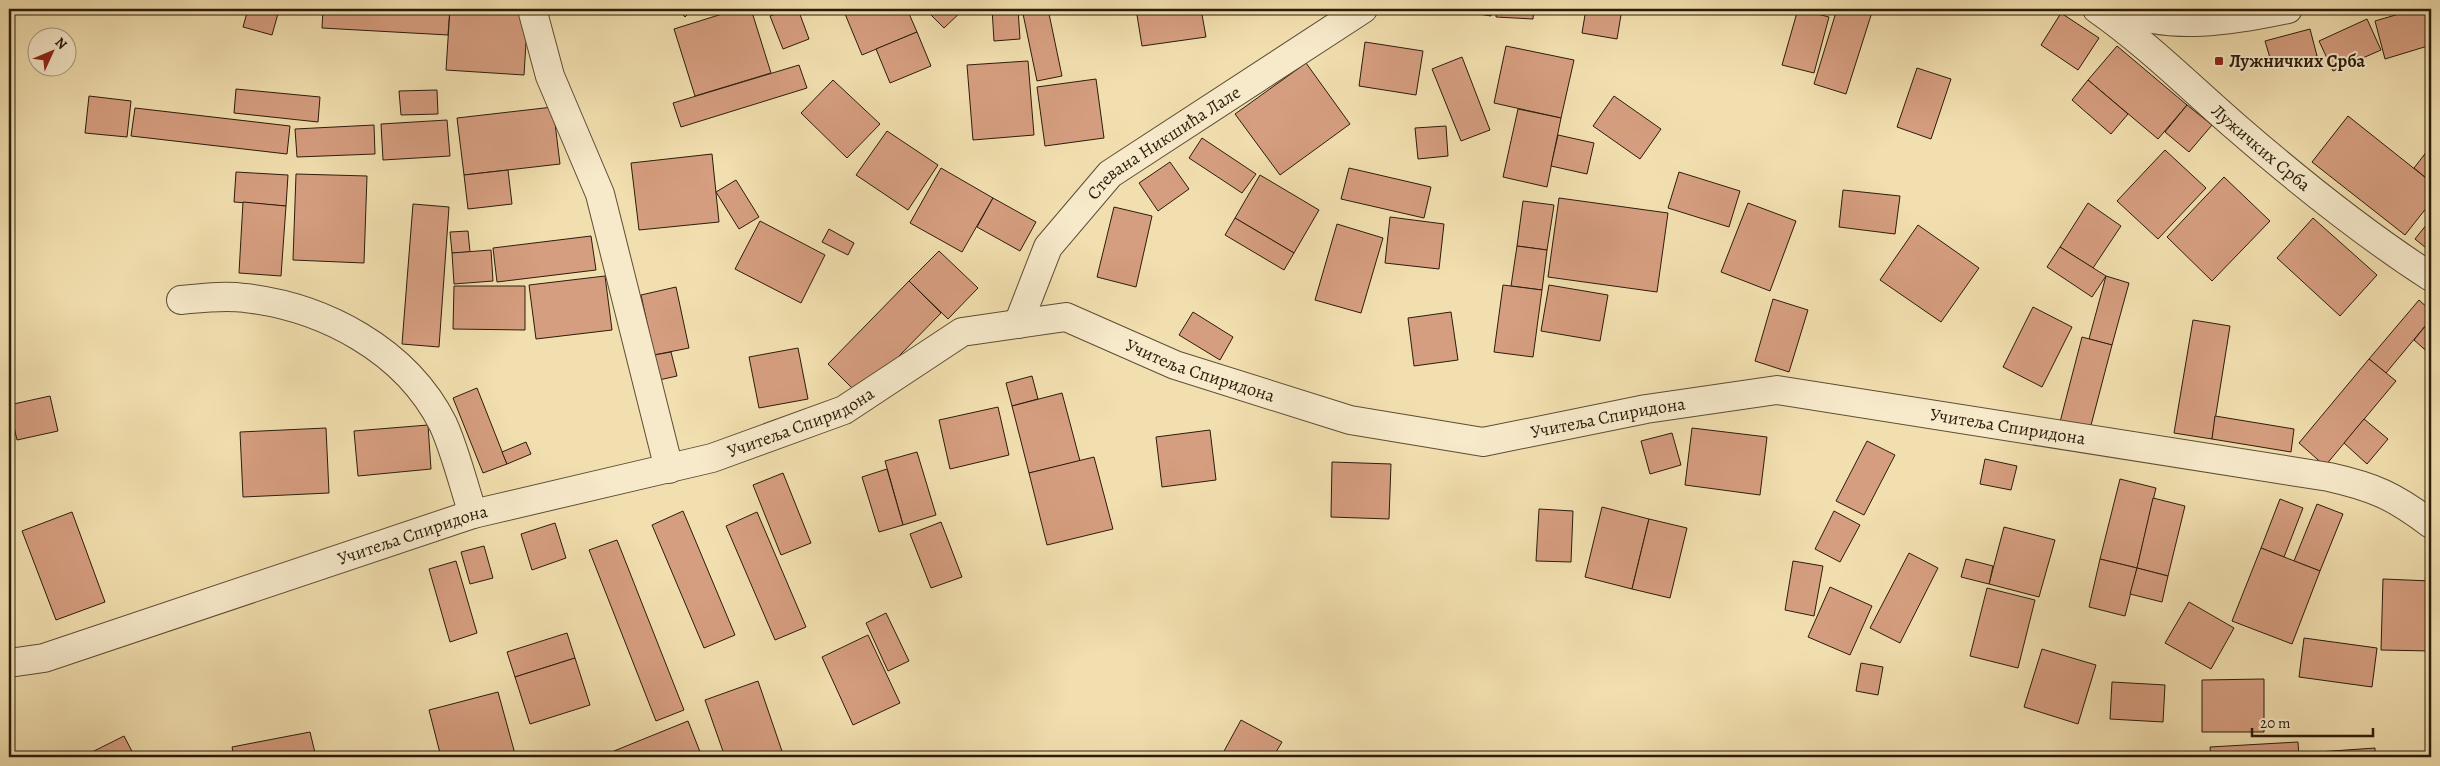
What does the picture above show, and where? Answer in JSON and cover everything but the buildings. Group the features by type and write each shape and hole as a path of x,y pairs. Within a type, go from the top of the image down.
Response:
{"street":[{"path":"532,9 550,76 600,194 669,470"},
{"name":"Стевана Никшића Лале","path":"1018,324 1048,246 1110,174 1363,9"},
{"name":"Лужичких Срба","path":"2097,9 2129,32 2236,127 2342,213 2431,277"},
{"path":"2116,9 2131,15 2166,22 2217,21 2250,17 2288,9"},
{"path":"181,300 212,297 244,298 275,302 312,313 347,329 375,346 400,368 424,394 443,425 473,514"},
{"name":"Учитеља Спиридона","path":"9,663 44,658 473,514 669,470 712,458 844,410 962,332 1066,317 1175,365 1340,417 1483,442 1646,410 1777,390 2329,477 2364,485 2392,496 2431,524"}],"place":[{"name":"Лужничких Срба","path":"2219,61"}]}
